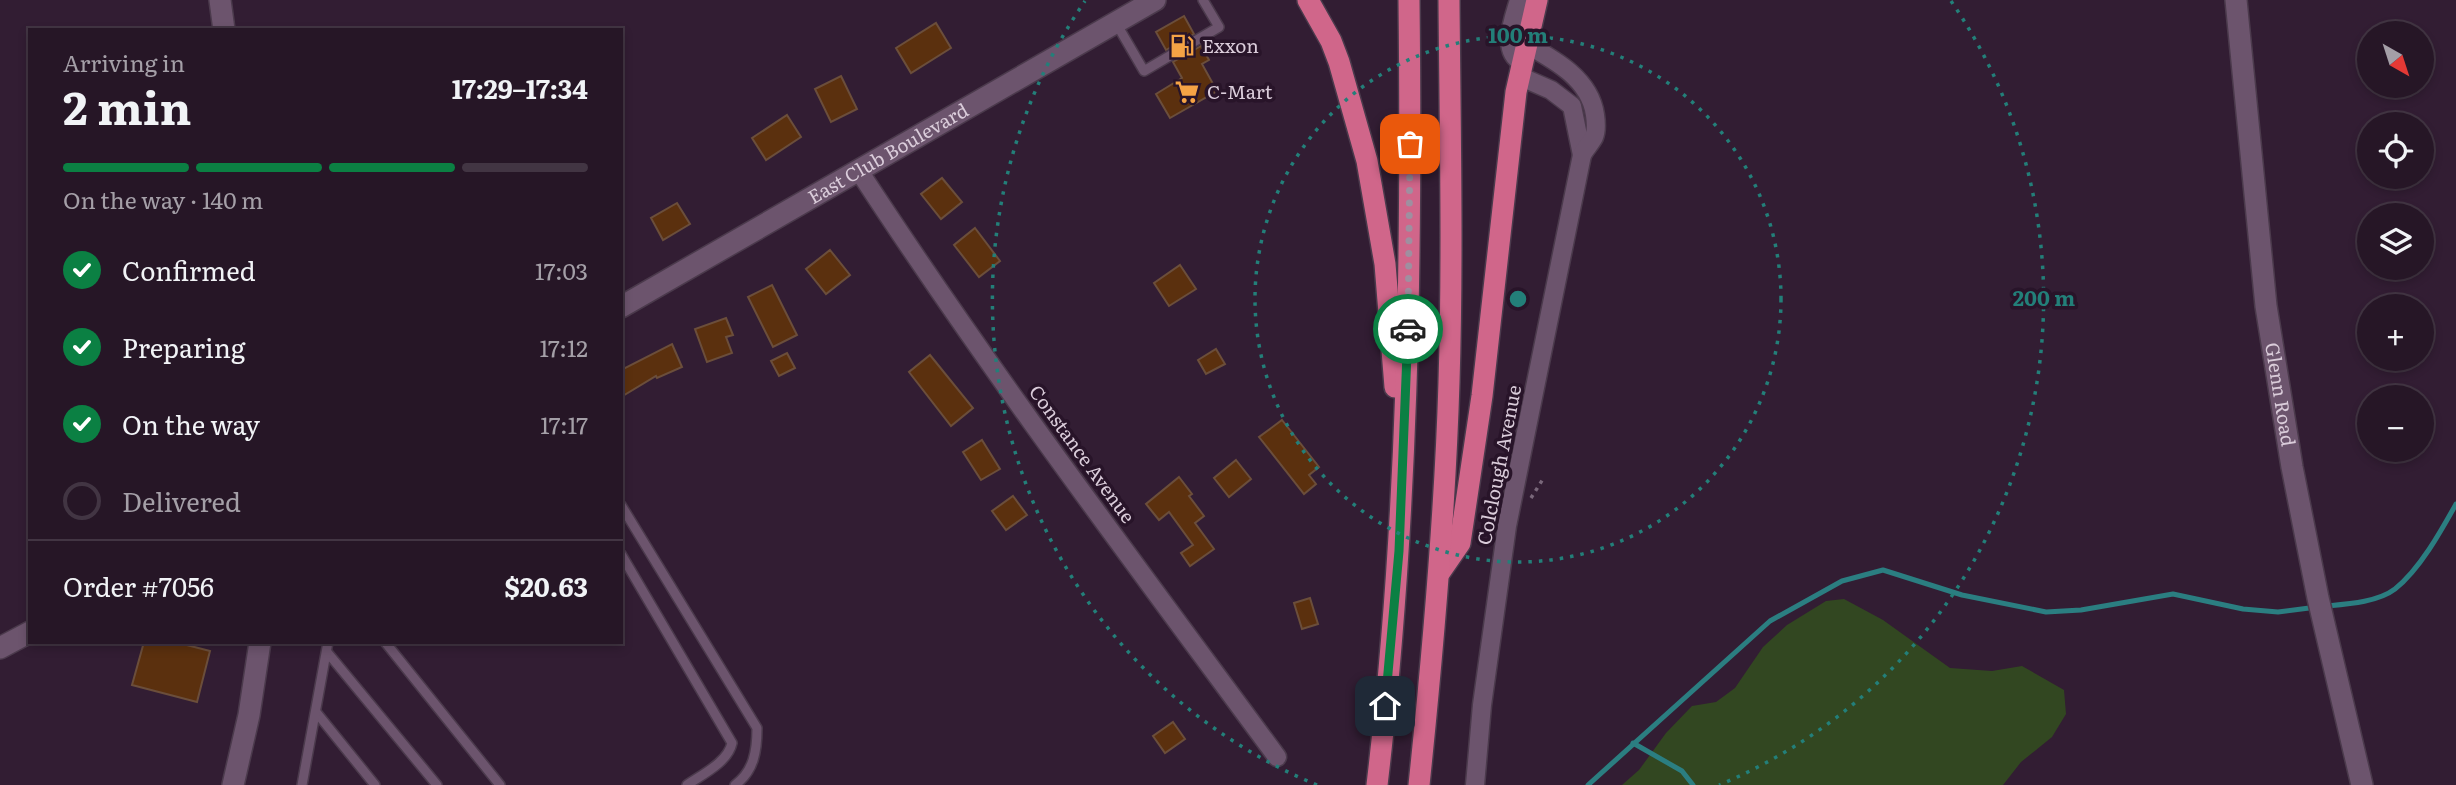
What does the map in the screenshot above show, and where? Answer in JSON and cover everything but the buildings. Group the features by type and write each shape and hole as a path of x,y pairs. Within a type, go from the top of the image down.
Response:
{"highway":[{"path":"1308,0 1331,41 1339,62 1374,194 1385,264 1403,458"},
{"path":"1377,785 1394,605 1403,458 1409,298 1409,0"},
{"path":"1419,785 1439,574 1446,462 1451,298 1449,0"},
{"path":"1439,574 1460,543 1482,396 1522,60 1537,0"}],"street":[{"path":"220,0 224,28"},
{"name":"East Club Boulevard","path":"623,306 1155,0"},
{"path":"1519,0 1510,40 1511,52 1515,58 1522,60"},
{"name":"Glenn Road","path":"2236,0 2268,320 2292,467 2318,598 2362,785"},
{"name":"Colclough Avenue","path":"1522,60 1551,90 1572,106 1581,155"},
{"name":"Colclough Avenue","path":"1475,785 1482,705 1507,526 1581,155 1596,130 1594,108 1588,92 1562,66 1522,60"},
{"name":"Constance Avenue","path":"859,172 1009,390 1277,757"},
{"path":"0,648 28,633"},
{"path":"233,785 249,715 260,644"}],"lane":[{"path":"1116,23 1144,71 1219,27 1203,0"},
{"path":"623,508 757,728 755,757 744,778 735,785"},
{"path":"623,557 733,743 725,758 687,785"},
{"path":"387,644 500,785"},
{"path":"305,783 328,647"},
{"path":"328,647 437,785"},
{"path":"316,712 374,785"}],"green space":[{"path":"1844,599 1883,620 1950,668 1992,671 2022,666 2064,690 2066,714 2052,737 2021,762 2003,785 1622,785 1639,770 1666,733 1692,706 1716,702 1735,688 1763,647 1787,625 1826,601"}],"waterway":[{"path":"2326,606 2371,600 2395,589 2421,560 2456,504"},
{"path":"1588,785 1770,621 1842,581 1883,570 1962,595 2046,612 2081,610 2173,594 2243,609 2278,612 2317,607"},
{"path":"1633,743 1682,771 1693,785"}],"way so far":[{"path":"1408,329 1410,144"}],"place":[{"name":"Exxon","path":"1182,46"},
{"name":"C-Mart","path":"1187,92"}],"route":[{"path":"1385,706 1399,551 1408,329"}]}
